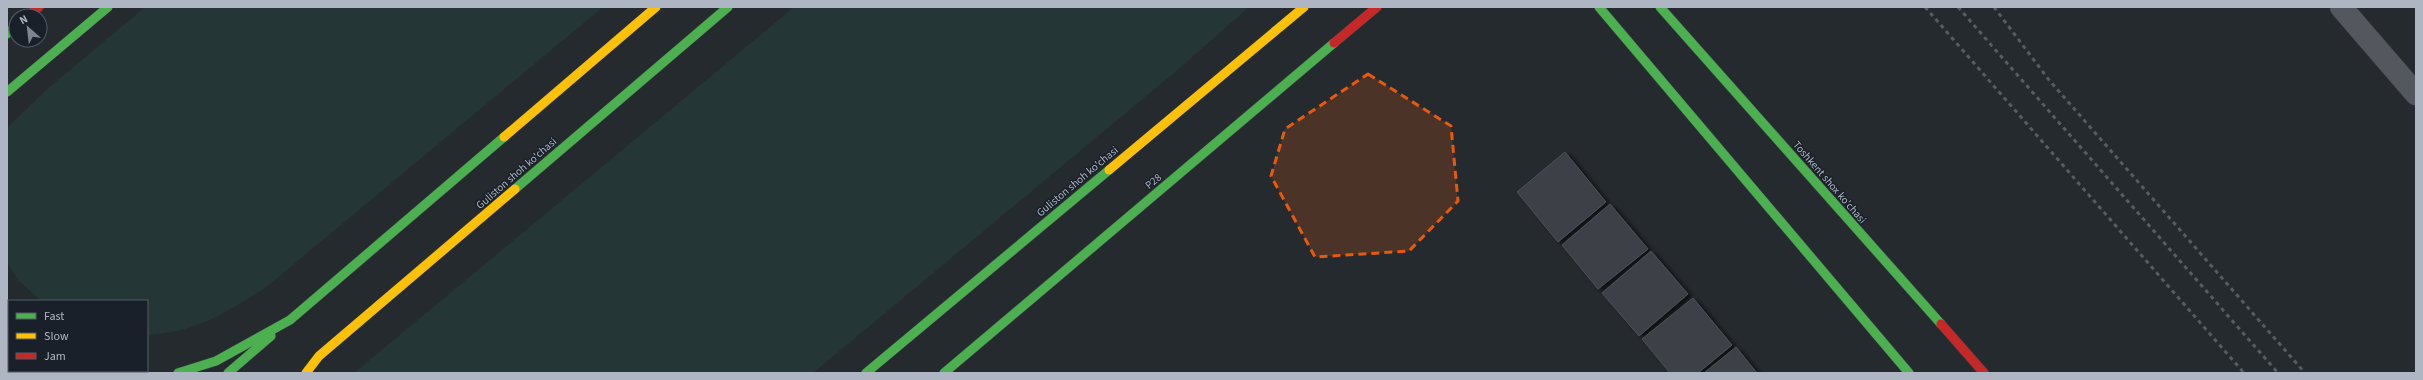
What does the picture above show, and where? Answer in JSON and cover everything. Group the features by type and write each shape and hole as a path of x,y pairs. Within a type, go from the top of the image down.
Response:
{"main road":[{"path":"7,92 108,7"},
{"path":"228,373 656,7"},
{"name":"Guliston shoh ko'chasi","path":"300,373 728,7"},
{"name":"Guliston shoh ko'chasi","path":"866,373 1304,7"},
{"name":"Р28","path":"944,373 1377,7"},
{"path":"1599,7 1909,373"},
{"name":"Toshkent shox ko'chasi","path":"1660,7 1984,373"},
{"path":"178,373 216,361 290,320"},
{"name":"Guliston shoh ko'chasi","path":"306,373 319,356"}],"street":[{"path":"2341,7 2416,94"}],"highlighted area":[{"path":"1368,74 1451,126 1458,201 1409,251 1315,257 1271,176 1285,129"}],"shaded area":[{"path":"145,7 603,7 264,289 209,320 195,326 165,333 148,335 148,300 40,300 17,279 7,263 7,133 9,126 45,91"},
{"path":"794,7 1249,7 1181,67 813,373 354,373"}],"building":[{"path":"1565,152 1606,202 1558,242 1517,192"},
{"path":"1610,204 1648,249 1598,289 1562,245"},
{"path":"1651,251 1688,294 1639,336 1602,293"},
{"path":"1693,298 1732,345 1698,373 1670,373 1642,339"},
{"path":"1736,347 1757,373 1704,373"}],"railway":[{"path":"1925,7 2244,373"},
{"path":"1958,7 2278,373"},
{"path":"1994,7 2049,80 2305,373"}],"traffic: fast":[{"path":"7,92 108,7"},
{"path":"515,189 728,7"},
{"path":"1599,7 1909,373"},
{"path":"1660,7 1941,324"},
{"path":"944,373 1334,43"},
{"path":"178,373 216,361 290,320 504,137"},
{"path":"866,373 1109,170"},
{"path":"228,373 271,336"}],"traffic: slow":[{"path":"504,137 656,7"},
{"path":"1109,170 1304,7"},
{"path":"306,373 319,356 515,189"}],"traffic: jam":[{"path":"1334,43 1377,7"},
{"path":"1941,324 1984,373"}]}
